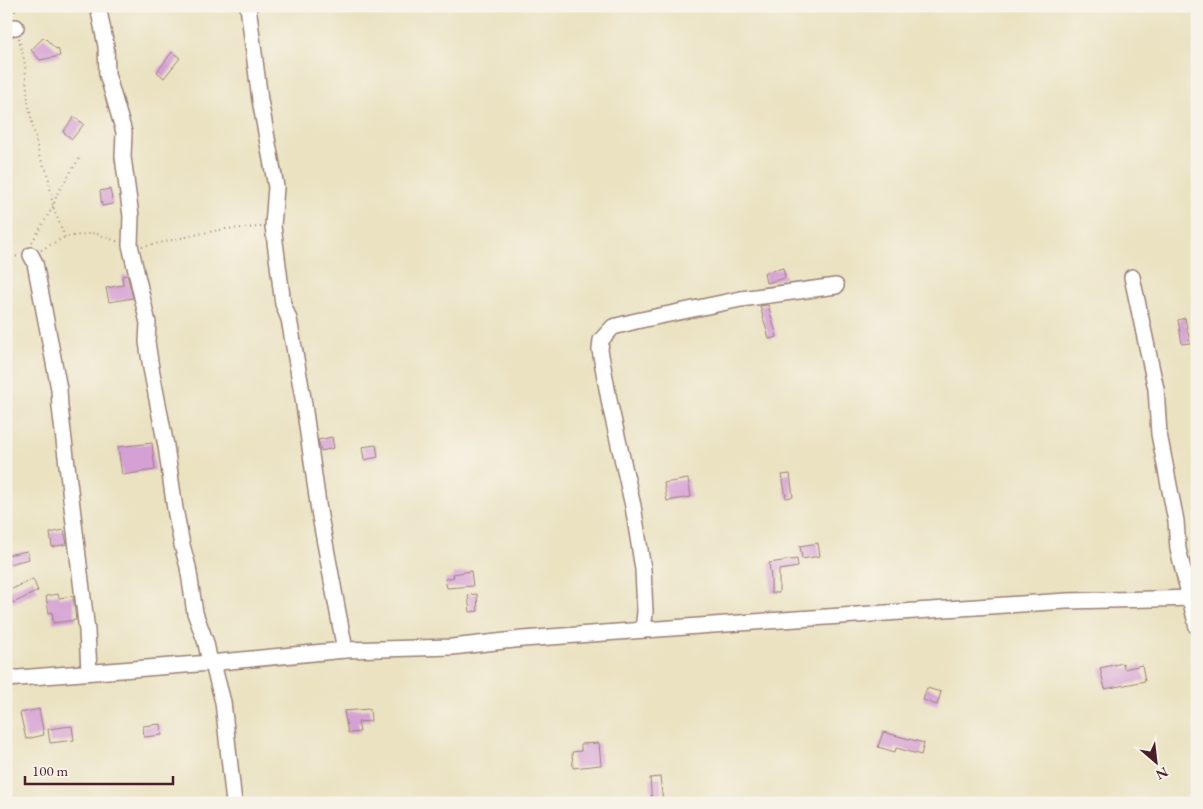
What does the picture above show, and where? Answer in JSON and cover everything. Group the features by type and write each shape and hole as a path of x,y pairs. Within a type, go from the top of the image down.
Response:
{"street":[{"path":"98,6 106,46 107,74 124,132 123,157 131,216 130,245 148,322 151,368 166,446 175,509 188,566 195,613 206,643 210,663 214,668 223,702 234,803"},
{"path":"248,6 260,100 276,187 273,226 283,304 289,319 303,398 318,511 345,650"},
{"path":"30,252 35,264 59,389 87,630 89,672"},
{"path":"1132,277 1156,389 1159,434 1176,521 1178,549 1187,588 1194,599 1197,627"},
{"path":"643,630 645,612 643,569 633,506 610,406 600,350 602,340 614,327 636,321 741,299 836,286"},
{"path":"6,678 210,663 345,650 452,647 523,639 643,630 1066,601 1194,599"}],"path":[{"path":"14,6 11,27 25,64 28,102 39,156 48,174 53,207 65,237"},
{"path":"30,252 43,221 53,207 57,194 80,157"}],"building":[{"path":"44,37 56,49 58,48 60,56 40,60 31,50"},
{"path":"172,52 180,58 164,78 157,72"},
{"path":"74,117 84,124 72,139 63,132"},
{"path":"110,189 113,204 102,206 100,191"},
{"path":"783,268 785,278 766,283 764,273"},
{"path":"127,275 133,298 109,302 106,288 123,285 122,276"},
{"path":"768,305 777,337 769,339 760,306"},
{"path":"1185,318 1190,343 1182,344 1178,320"},
{"path":"332,437 334,448 321,451 318,440"},
{"path":"152,443 155,470 122,475 118,447"},
{"path":"376,445 378,457 364,460 362,447"},
{"path":"790,474 793,497 786,498 782,475"},
{"path":"688,479 691,497 667,501 664,483"},
{"path":"64,530 67,544 52,547 50,533"},
{"path":"818,543 820,556 802,559 800,546"},
{"path":"27,551 29,559 9,564 7,555"},
{"path":"797,559 798,567 779,570 779,593 771,593 769,563"},
{"path":"471,571 473,586 447,588 445,579 454,577 453,574"},
{"path":"33,579 38,591 13,603 8,591"},
{"path":"58,594 59,598 73,596 76,620 53,623 52,612 49,613 46,596"},
{"path":"477,594 478,611 470,612 468,595"},
{"path":"1123,663 1124,669 1142,665 1145,681 1105,689 1100,668"},
{"path":"927,688 941,692 937,705 923,700"},
{"path":"39,709 44,735 26,739 20,713"},
{"path":"370,709 371,721 358,722 360,732 348,733 344,711"},
{"path":"161,724 162,735 144,737 143,726"},
{"path":"72,726 74,740 50,743 48,729"},
{"path":"883,732 924,743 921,755 896,748 895,752 878,747"},
{"path":"599,743 601,765 573,768 572,752 581,751 581,744"},
{"path":"660,777 663,802 652,803 650,778"}]}
